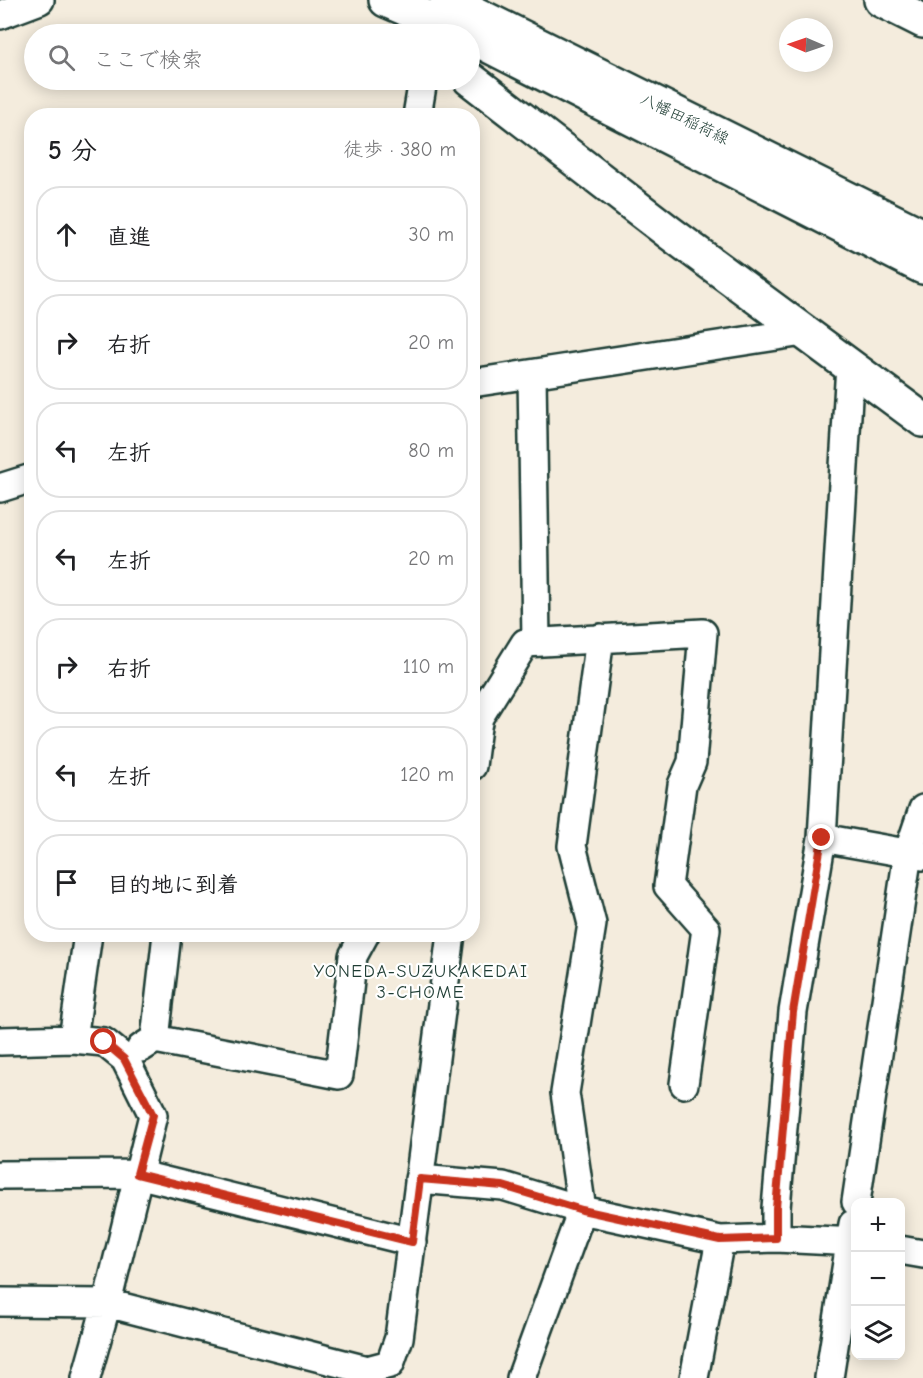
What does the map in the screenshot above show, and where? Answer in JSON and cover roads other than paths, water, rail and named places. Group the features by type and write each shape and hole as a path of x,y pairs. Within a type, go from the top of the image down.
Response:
{"main road":[{"path":"381,0 408,24"},
{"path":"386,0 442,24"},
{"name":"八幡田稲荷線","path":"447,0 923,236"},
{"path":"881,0 923,21"},
{"name":"八幡田稲荷線","path":"480,41 923,267"},
{"path":"480,88 923,420"}],"street":[{"path":"0,15 40,0"},
{"path":"418,108 421,90"},
{"path":"480,382 803,332"},
{"path":"776,1238 776,1208 793,1012 822,838 850,365"},
{"path":"532,374 536,642"},
{"path":"0,488 24,480"},
{"path":"480,715 525,642 703,633 692,762 682,785 668,886 706,929 684,1084"},
{"path":"521,1378 582,1210 565,1093 591,924 572,846 600,638"},
{"path":"857,1198 923,809"},
{"path":"822,838 915,855"},
{"path":"73,1039 87,942"},
{"path":"155,1039 166,942"},
{"path":"124,1059 155,1039 339,1075 353,956 361,942"},
{"path":"0,1302 106,1304 367,1370 390,1364 399,1338 450,942"},
{"path":"0,1041 73,1039 104,1042 124,1059 153,1115 86,1378"},
{"path":"0,1175 137,1174 412,1242"},
{"path":"420,1179 503,1186 582,1210 720,1240 776,1238 851,1241"},
{"path":"694,1378 720,1240"},
{"path":"905,1251 923,1254"},
{"path":"829,1378 851,1252"}],"district":[{"name":"YONEDA-SUZUKAKEDAI 3-CHOME","path":"421,981"}]}
